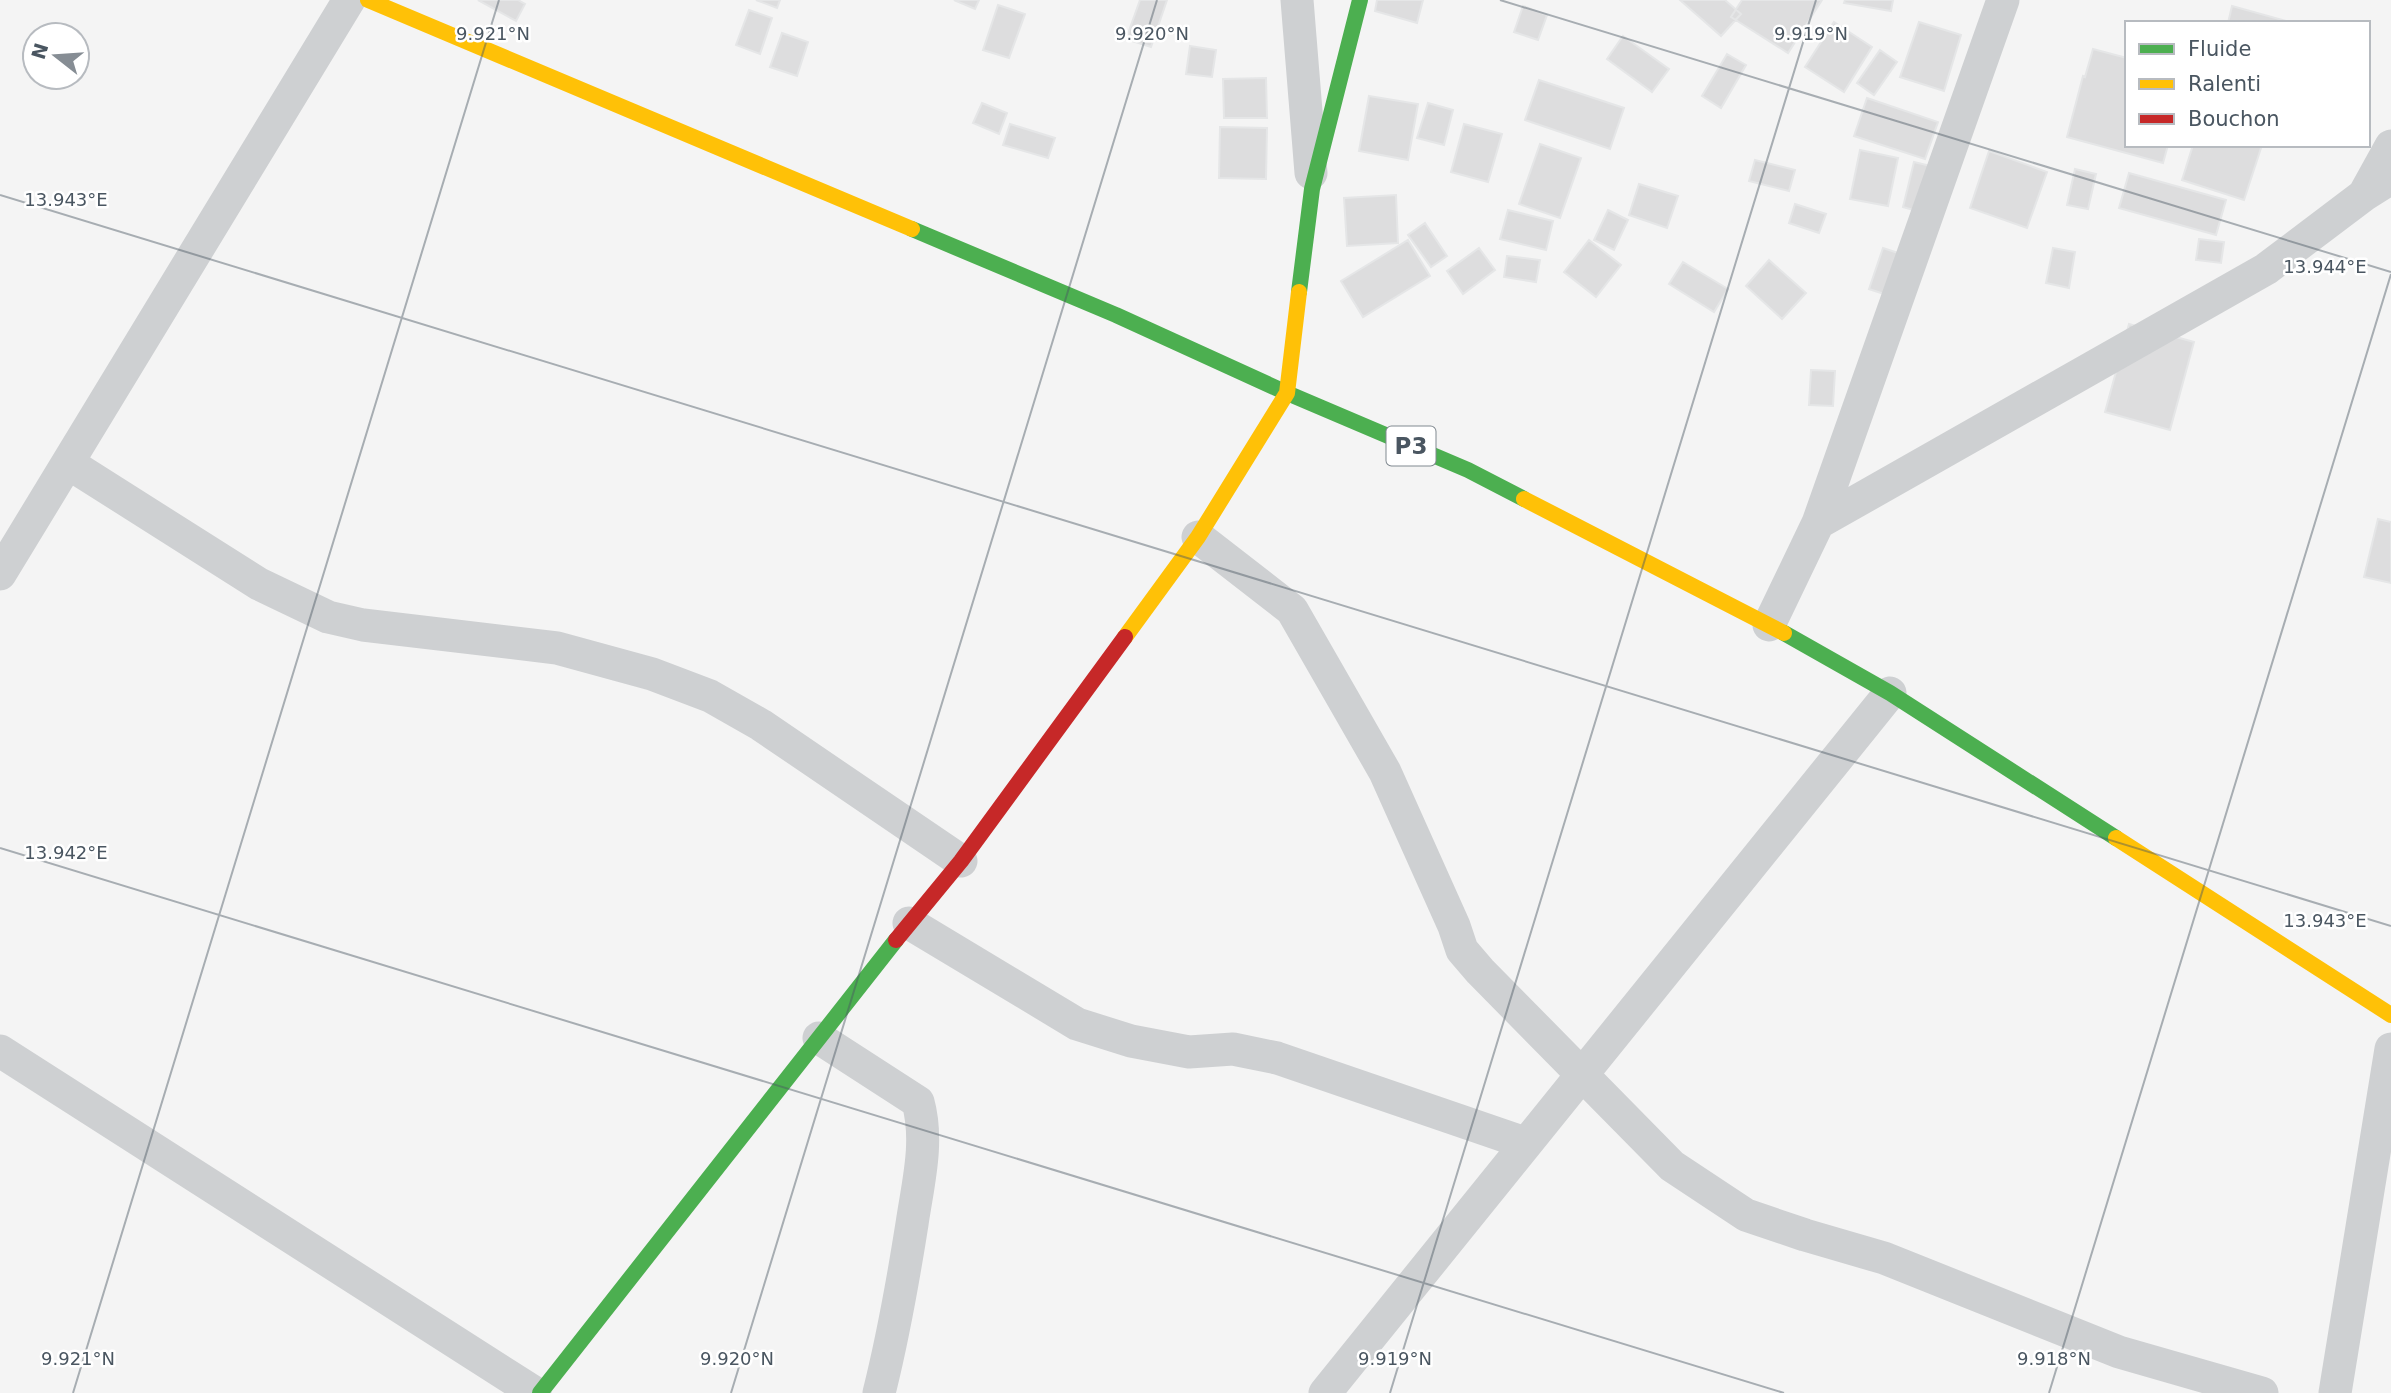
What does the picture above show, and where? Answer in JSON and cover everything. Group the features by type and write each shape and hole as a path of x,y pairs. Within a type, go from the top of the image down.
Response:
{"main road":[{"name":"P3","path":"368,0 1116,315 1287,393 1468,470 1769,625 1889,692 2391,1015"},
{"path":"538,1393 909,923 961,861 1198,537 1287,393 1312,190 1360,0"}],"street":[{"path":"0,574 349,0"},
{"path":"1297,0 1312,190"},
{"path":"1769,625 1818,523 2003,0"},
{"path":"1818,523 2266,270 2377,187 2391,146"},
{"path":"68,463 259,584 328,617 363,625 557,648 652,674 710,696 761,725 961,861"},
{"path":"1198,537 1292,610 1385,772 1454,926 1462,950 1581,1076 1672,1166 1746,1215 1805,1236 1884,1258 2119,1352 2262,1393"},
{"path":"1330,1392 1525,1143 1889,692"},
{"path":"909,923 1077,1024 1131,1041 1189,1052 1233,1049 1268,1056 1525,1143"},
{"path":"819,1038 918,1102 924,1124 896,1327 879,1393"},
{"path":"2335,1393 2391,1049"},
{"path":"0,1051 538,1393"}],"building":[{"path":"478,0 518,0 525,4 516,21"},
{"path":"756,0 780,0 777,8"},
{"path":"954,0 979,0 975,9"},
{"path":"1140,0 1167,0 1151,47 1126,39"},
{"path":"1377,0 1423,0 1417,23 1375,11"},
{"path":"1680,0 1725,0 1741,14 1721,36"},
{"path":"1742,0 1822,0 1788,53 1731,17"},
{"path":"1845,0 1893,0 1891,11 1844,3"},
{"path":"998,5 1025,14 1009,58 983,50"},
{"path":"1523,6 1547,15 1538,40 1514,32"},
{"path":"2232,6 2286,21 2228,21"},
{"path":"749,10 772,18 760,54 736,45"},
{"path":"1834,22 1872,47 1844,92 1805,67"},
{"path":"1919,22 1961,35 1944,91 1900,77"},
{"path":"782,33 808,42 797,76 770,67"},
{"path":"1623,36 1669,69 1652,92 1607,59"},
{"path":"1190,46 1216,50 1212,77 1186,74"},
{"path":"2093,49 2125,57 2125,147 2167,147 2163,163 2067,137 2083,76 2085,77"},
{"path":"1880,50 1897,62 1874,95 1857,83"},
{"path":"1727,54 1746,65 1721,108 1702,96"},
{"path":"1266,78 1267,118 1224,118 1223,79"},
{"path":"1539,80 1624,108 1610,149 1525,120"},
{"path":"1369,96 1418,104 1408,160 1359,151"},
{"path":"1867,98 1938,122 1925,159 1854,136"},
{"path":"982,103 1007,113 999,134 973,123"},
{"path":"1428,103 1453,110 1444,145 1417,138"},
{"path":"1010,124 1055,138 1048,158 1003,145"},
{"path":"1464,124 1502,134 1488,182 1451,172"},
{"path":"1220,127 1267,128 1266,179 1219,178"},
{"path":"1540,144 1581,158 1560,218 1519,204"},
{"path":"2192,147 2261,147 2244,200 2182,180"},
{"path":"1860,150 1898,158 1888,206 1850,199"},
{"path":"1989,151 2047,172 2027,228 1970,208"},
{"path":"1755,160 1795,170 1789,191 1749,181"},
{"path":"1914,162 1939,168 1927,214 1903,207"},
{"path":"2075,169 2096,174 2088,209 2067,205"},
{"path":"2129,173 2226,200 2216,235 2119,208"},
{"path":"1639,184 1678,196 1667,228 1629,215"},
{"path":"1396,195 1398,243 1347,246 1344,198"},
{"path":"1795,204 1826,214 1819,233 1789,223"},
{"path":"1508,210 1553,221 1546,250 1500,239"},
{"path":"1608,210 1628,220 1614,250 1594,240"},
{"path":"1425,223 1447,256 1431,267 1408,235"},
{"path":"2199,239 2224,242 2221,263 2196,260"},
{"path":"1408,240 1430,276 1363,317 1341,281"},
{"path":"1589,240 1621,265 1596,297 1564,272"},
{"path":"1479,248 1495,270 1463,294 1447,271"},
{"path":"1883,248 1907,256 1893,297 1869,289"},
{"path":"2053,248 2075,252 2069,288 2046,283"},
{"path":"1507,256 1540,260 1536,282 1504,277"},
{"path":"1769,260 1806,293 1782,319 1746,286"},
{"path":"1683,262 1728,289 1714,312 1669,284"},
{"path":"2129,324 2194,342 2170,430 2105,412"},
{"path":"1811,370 1835,371 1833,406 1809,405"},
{"path":"2378,519 2391,522 2391,583 2364,577"}],"traffic: fast":[{"path":"1299,292 1312,189 1360,0"},
{"path":"912,229 1116,315 1287,393 1468,470 1524,499"},
{"path":"1784,633 1890,693 2116,838"},
{"path":"540,1393 896,940"}],"traffic: slow":[{"path":"368,0 912,229"},
{"path":"1125,637 1198,537 1287,393 1299,292"},
{"path":"1524,499 1784,633"},
{"path":"2116,838 2391,1015"}],"traffic: jam":[{"path":"896,940 961,861 1125,637"}]}
